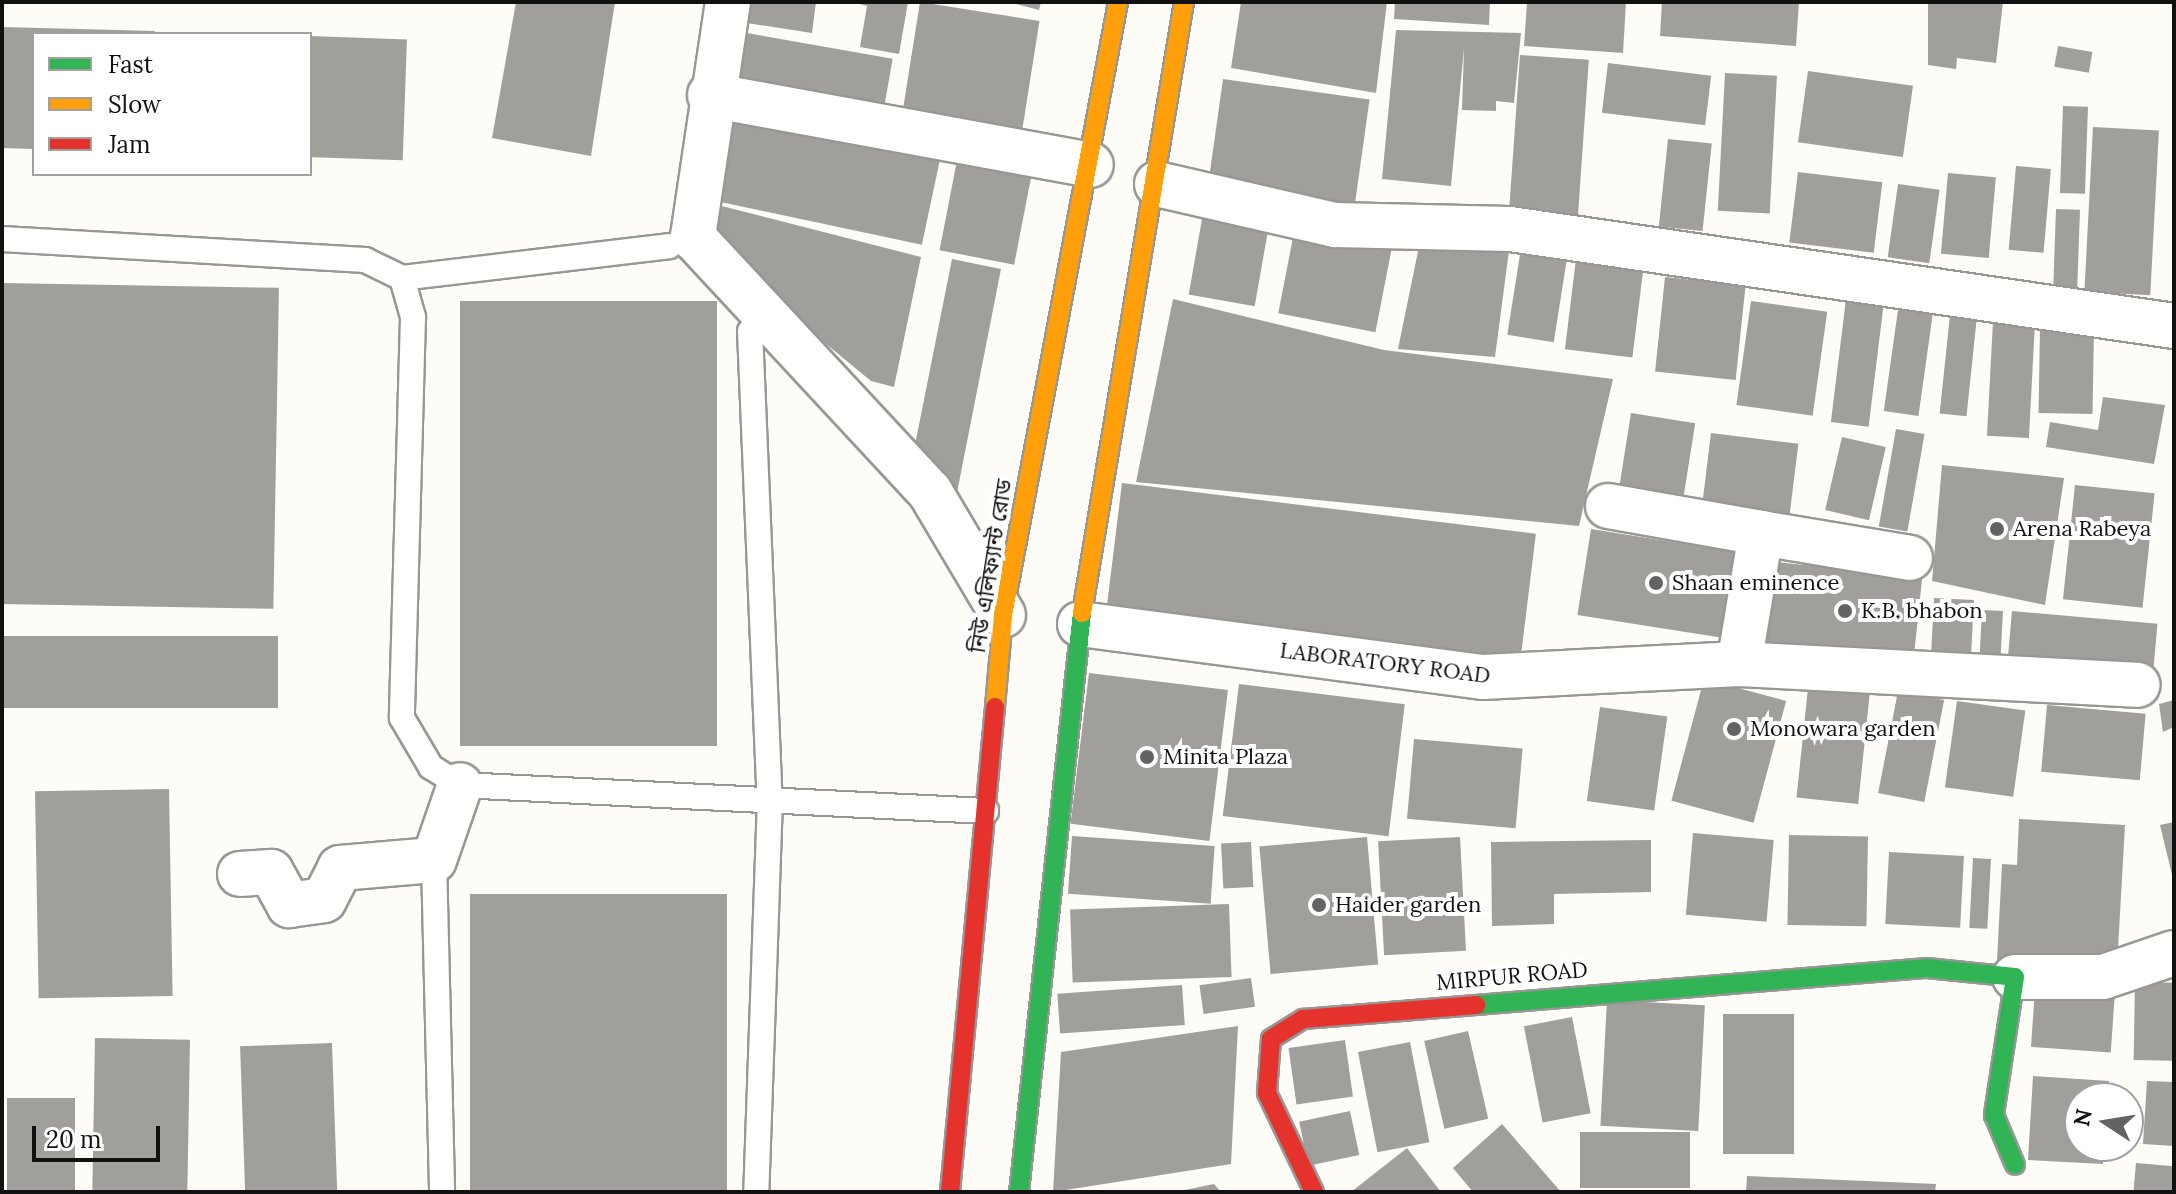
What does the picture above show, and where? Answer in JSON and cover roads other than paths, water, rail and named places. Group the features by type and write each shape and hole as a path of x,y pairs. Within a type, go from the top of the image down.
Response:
{"main road":[{"name":"নিউ এলিফ্যান্ট রোড","path":"950,1192 1003,615 1091,165 1118,2"},
{"path":"1019,1192 1080,624 1157,184 1184,2"},
{"name":"MIRPUR ROAD","path":"1314,1192 1267,1093 1271,1039 1303,1019 1927,968 2015,977"},
{"path":"2015,977 1994,1115 2015,1165"}],"street":[{"path":"728,2 710,95 693,237 930,492 1003,615"},
{"path":"710,95 1091,165"},
{"path":"1157,184 1335,225 1510,229 2174,326"},
{"path":"1608,506 1910,558"},
{"path":"1739,664 1761,533"},
{"name":"LABORATORY ROAD","path":"1080,624 1483,677 1739,664 2043,675 2137,685"},
{"path":"240,874 271,872 289,905 324,900 340,868 434,860 460,785"},
{"path":"2015,977 2103,977 2174,953"}],"lane":[{"path":"2,239 365,260 402,278 669,246"},
{"path":"402,278 413,317 402,718 431,767 460,785 986,811"},
{"path":"750,331 770,799 756,1192"},
{"path":"434,860 442,1192"}],"place":[{"name":"Arena Rabeya","path":"1997,529"},
{"name":"Shaan eminence","path":"1656,583"},
{"name":"K.B. bhabon","path":"1845,611"},
{"name":"Monowara garden","path":"1734,729"},
{"name":"Minita Plaza","path":"1147,757"},
{"name":"Haider garden","path":"1319,905"}]}
